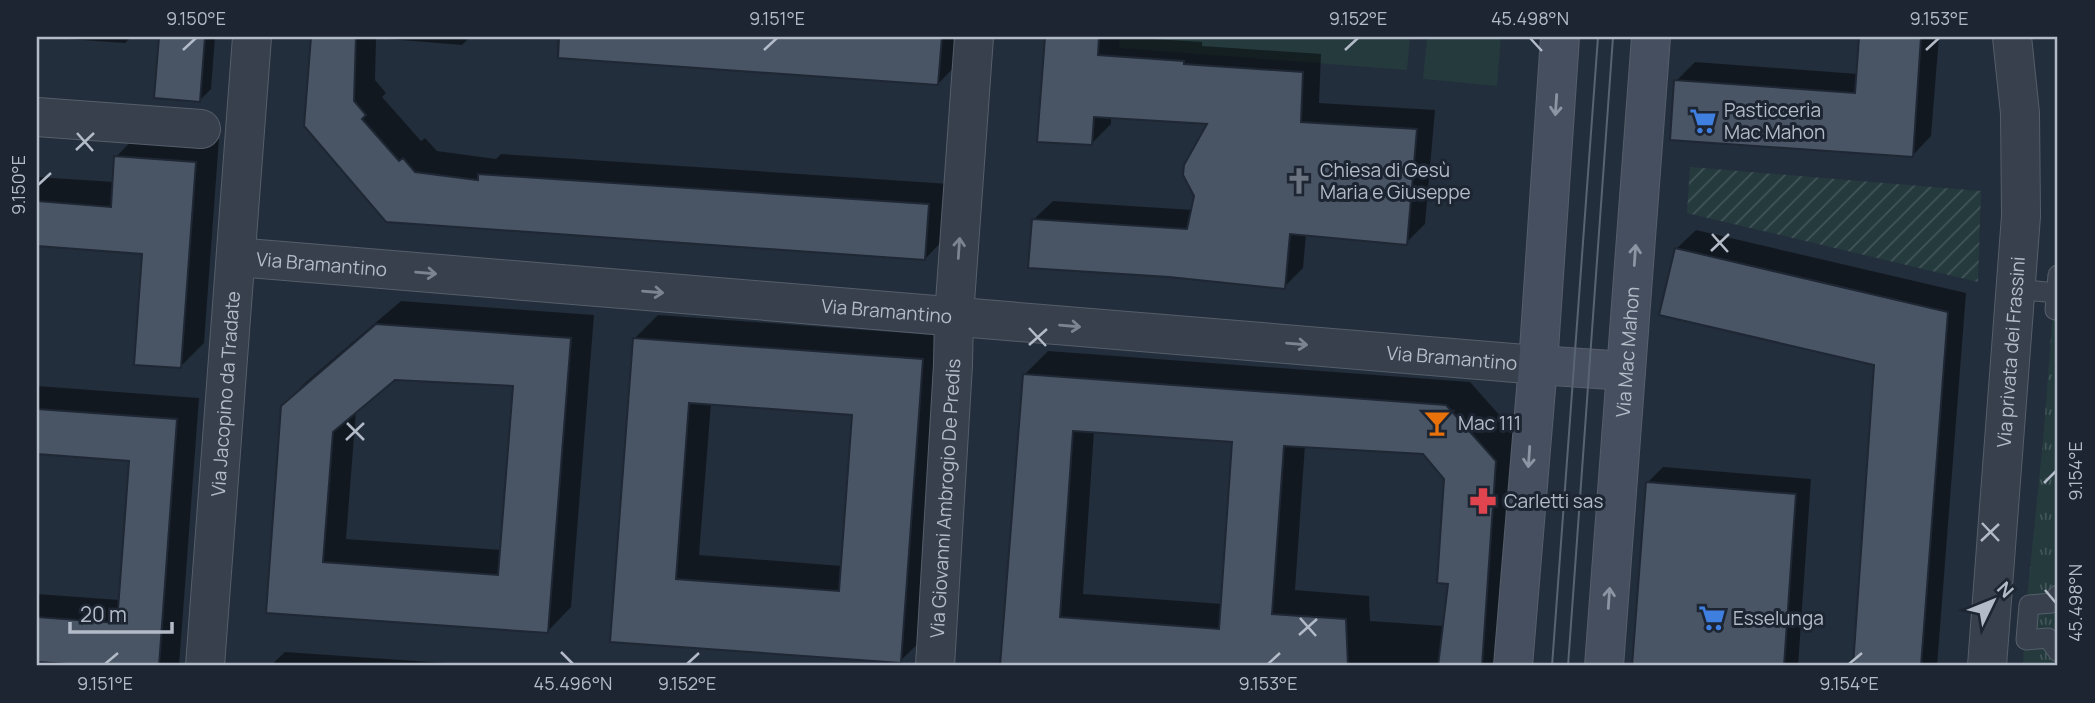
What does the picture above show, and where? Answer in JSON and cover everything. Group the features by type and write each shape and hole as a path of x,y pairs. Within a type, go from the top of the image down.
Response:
{"main road":[{"path":"1513,666 1538,365 1560,37"},
{"name":"Via Mac Mahon","path":"1604,666 1651,37"},
{"path":"1538,365 1626,371"}],"street":[{"name":"Via Jacopino da Tradate","path":"205,666 252,37"},
{"name":"Via Giovanni Ambrogio De Predis","path":"935,666 954,316 974,37"},
{"name":"Via privata dei Frassini","path":"1987,666 2009,619 2016,289 2021,216 2020,113 2012,37"},
{"path":"37,117 201,129"},
{"name":"Via Bramantino","path":"236,257 1538,365"}],"lane":[{"path":"2016,289 2057,293"},
{"path":"2058,595 2052,603 2029,605 2009,619 2026,640 2049,638 2058,652"}],"green space":[{"path":"1120,37 1410,37 1407,70 1119,48"},
{"path":"1427,37 1501,37 1497,86 1423,79"},
{"path":"1690,167 1981,191 1978,282 1687,213"},
{"path":"2058,247 2058,666 2023,666 2025,618 2043,441"}],"building":[{"path":"159,37 205,37 200,102 154,98"},
{"path":"311,37 356,37 354,101 366,115 362,119 399,161 403,158 415,172 478,180 478,174 929,204 925,260 386,222 304,126"},
{"path":"559,37 942,37 938,85 558,58"},
{"name":"Chiesa di Gesù Maria e Giuseppe","path":"1045,37 1099,37 1098,55 1303,72 1301,122 1417,129 1407,245 1290,234 1285,289 1169,277 1028,268 1032,219 1187,229 1194,196 1183,175 1184,165 1207,124 1094,117 1092,145 1037,142"},
{"path":"1859,37 1921,37 1913,157 1670,140 1674,80 1855,93"},
{"path":"114,156 196,162 181,368 134,365 142,254 37,246 37,201 111,207"},
{"path":"1675,248 1948,312 1921,666 1853,666 1874,365 1659,315"},
{"path":"376,324 571,338 548,633 266,613 281,406","holes":["395,380 513,386 498,575 323,562 333,432"]},
{"path":"633,338 923,359 901,663 610,642","holes":["689,403 852,415 839,591 676,579"]},
{"path":"1023,374 1446,405 1496,461 1482,666 1438,666 1448,584 1437,583 1444,479 1423,454 1284,446 1272,614 1346,619 1348,666 1000,666","holes":["1073,431 1232,442 1219,629 1060,617"]},
{"path":"37,409 177,419 159,666 37,662 37,617 117,623 129,461 37,454"},
{"name":"Esselunga","path":"1646,482 1796,494 1784,666 1632,666"}],"tram line":[{"path":"1552,666 1598,37"},
{"path":"1568,666 1613,37"}],"place":[{"name":"Pasticceria Mac Mahon","path":"1703,121"},
{"name":"Chiesa di Gesù Maria e Giuseppe","path":"1299,181"},
{"name":"Mac 111","path":"1437,423"},
{"name":"Carletti sas","path":"1483,501"},
{"name":"Esselunga","path":"1712,618"}]}
